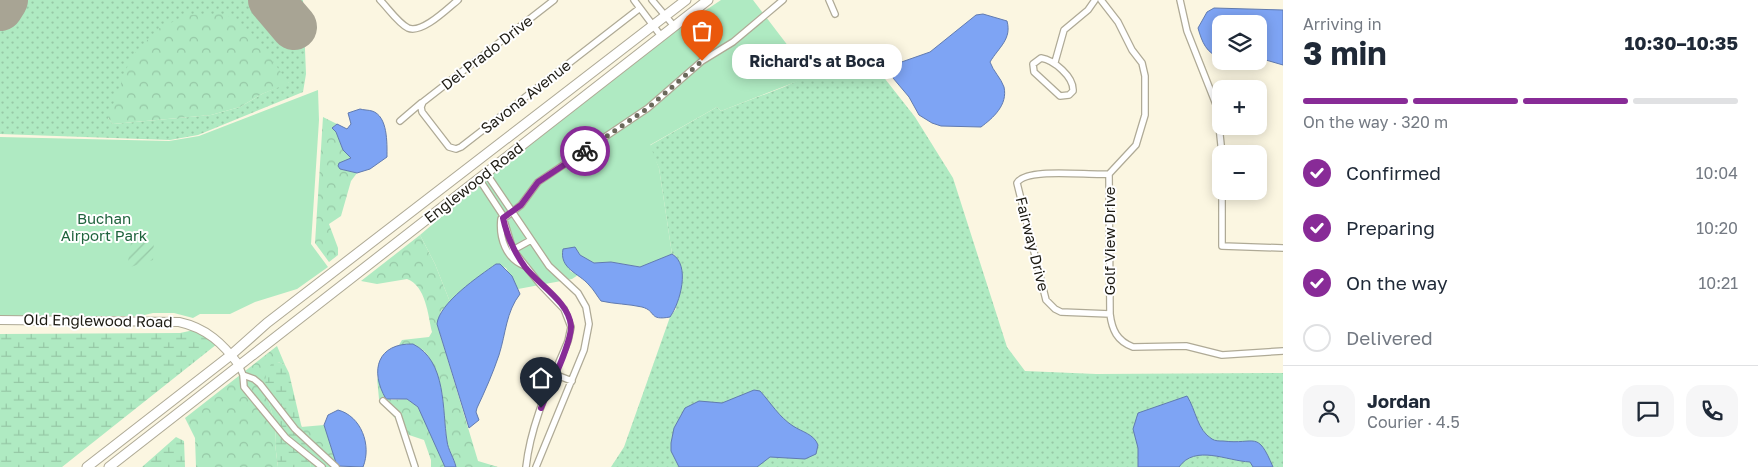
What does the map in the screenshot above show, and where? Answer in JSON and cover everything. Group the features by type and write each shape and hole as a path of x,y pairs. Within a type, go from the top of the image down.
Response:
{"main road":[{"name":"Englewood Road","path":"87,467 231,355 267,323 686,0"},
{"name":"Englewood Road","path":"109,467 708,0"},
{"path":"482,176 479,168 524,133 529,122"}],"street":[{"path":"380,0 403,24 414,29 424,27 458,0"},
{"name":"Del Prado Drive","path":"400,121 554,0"},
{"path":"634,0 661,36"},
{"path":"652,0 674,26"},
{"path":"502,216 512,212 529,197 538,182 648,108 702,61 733,42 783,0"},
{"path":"829,0 835,14"},
{"path":"1054,62 1064,30 1088,10 1095,0"},
{"name":"Golf View Drive","path":"1101,0 1118,22 1132,50 1142,63 1145,76 1145,116 1136,145 1109,174 1110,314 1115,333 1126,344 1134,347 1186,346 1222,355 1283,351"},
{"path":"1180,0 1187,31 1216,107 1221,145"},
{"name":"Savona Avenue","path":"422,104 422,112 449,147 456,149 461,147 640,8"},
{"path":"1037,59 1049,59 1054,62 1072,84 1073,91 1069,96 1060,96 1034,72 1033,64 1037,59"},
{"name":"Fairway Drive","path":"1109,174 1034,174 1021,178 1017,183 1046,300 1061,312 1110,314"},
{"path":"482,176 512,212 549,266 578,293 586,307 589,324 588,338 536,467"},
{"path":"482,176 502,216 514,250 525,266 564,309 571,327 568,341 529,442 526,467"},
{"path":"1222,200 1222,246 1283,248"},
{"path":"502,216 502,240 509,255 516,263 525,266"},
{"path":"514,250 531,240"},
{"name":"Old Englewood Road","path":"0,320 179,322 210,334 239,365"},
{"path":"239,365 243,375 244,387 286,438 322,467"},
{"path":"554,374 572,381"},
{"path":"243,375 254,379 260,384 295,429 336,467"},
{"path":"383,401 398,415 415,467"}],"green space":[{"path":"0,0 303,0 306,74 303,92 198,135 170,140 0,134","holes":["289,82 262,94 240,107 211,115 113,124 108,118"]},
{"path":"721,0 753,0 811,76 721,111 717,107 650,145 659,168 672,254 641,267 611,262 594,263 580,255 575,247 570,271 578,275 572,279 518,289 506,268 496,264 450,302 435,264 420,235 492,173 605,83"},
{"path":"225,14 250,31 289,83 262,94 240,107 211,115 113,124 108,118 131,57 158,29 187,15"},
{"path":"850,56 871,61 915,117 953,178 1007,347 1025,371 1096,374 1283,373 1283,467 611,467 624,447 670,317 676,309 675,255 672,254 659,168 649,146 717,107 721,111 784,87"},
{"name":"Buchan Airport Park","path":"318,90 319,120 311,244 328,267 297,289 255,302 230,314 200,314 193,318 174,313 153,313 140,316 0,316 0,137 169,141 199,136"},
{"path":"323,117 337,124 334,126 343,150 351,158 343,162 340,169 357,173 351,181 341,216 329,224 338,248 338,255 329,262 315,243"},
{"path":"420,235 435,264 450,302 441,311 437,324 478,461 498,467 456,467 447,443 442,392 429,357 416,346 408,344 399,345 402,340 429,337 432,332 425,302 418,288 407,279 377,284 361,281"},
{"path":"154,240 153,260 127,268 131,243"},
{"path":"194,330 217,344 62,467 0,467 0,334 180,333"},
{"path":"277,346 285,365 278,362 265,389 276,427 275,444 278,467 196,467 195,438 185,418"},
{"path":"278,362 285,365 289,373 311,467 278,467 275,444 276,427 265,389 266,373 271,364"},
{"path":"377,378 391,400 407,399 418,407 445,467 431,467 431,460 424,440 409,435 379,399"},
{"path":"324,425 338,467 311,467 301,427"},
{"path":"176,437 184,441 185,467 142,467"}],"water":[{"path":"1214,8 1283,10 1283,65 1267,60 1267,15 1212,15 1212,53 1203,42 1198,28 1207,12"},
{"path":"983,14 1007,21 1008,33 1004,43 990,62 1004,87 1005,94 1002,105 995,115 981,127 941,126 932,123 919,115 909,97 893,78 893,65 930,52 976,15"},
{"path":"360,109 372,111 381,118 386,131 387,157 370,169 357,173 340,169 338,166 339,163 351,158 343,150 336,132 332,128 337,124 347,129 351,124 348,113"},
{"path":"575,247 580,255 594,263 611,262 640,267 672,254 678,259 681,267 682,284 677,303 670,317 658,318 642,307 601,301 589,285 571,270 564,261 563,249"},
{"path":"496,264 500,264 512,276 520,294 512,308 497,362 477,408 476,412 479,420 469,428 437,324 439,316 452,299"},
{"path":"413,344 424,352 432,362 437,374 441,387 448,444 456,467 445,467 418,407 407,399 386,399 381,388 378,369 380,360 385,353 401,345"},
{"path":"754,390 760,391 788,422 814,438 818,445 816,454 805,459 770,457 757,467 679,467 671,451 671,443 674,428 685,408 699,401 722,403"},
{"path":"1187,396 1200,425 1213,440 1254,441 1259,443 1268,455 1273,467 1253,467 1250,462 1202,455 1186,460 1179,467 1138,467 1138,448 1133,429 1138,413"},
{"path":"338,410 353,418 363,432 366,450 363,467 337,466 324,425 328,415"}],"runway":[{"path":"0,8 5,0"},
{"path":"271,0 294,27"}],"way so far":[{"path":"585,151 610,132 648,108 702,61"}],"place":[{"name":"Richard's at Boca","path":"702,61"}],"route":[{"path":"541,408 568,341 571,327 564,309 554,296 540,284 514,250 503,218 529,197 538,182 553,174 585,151"}]}
